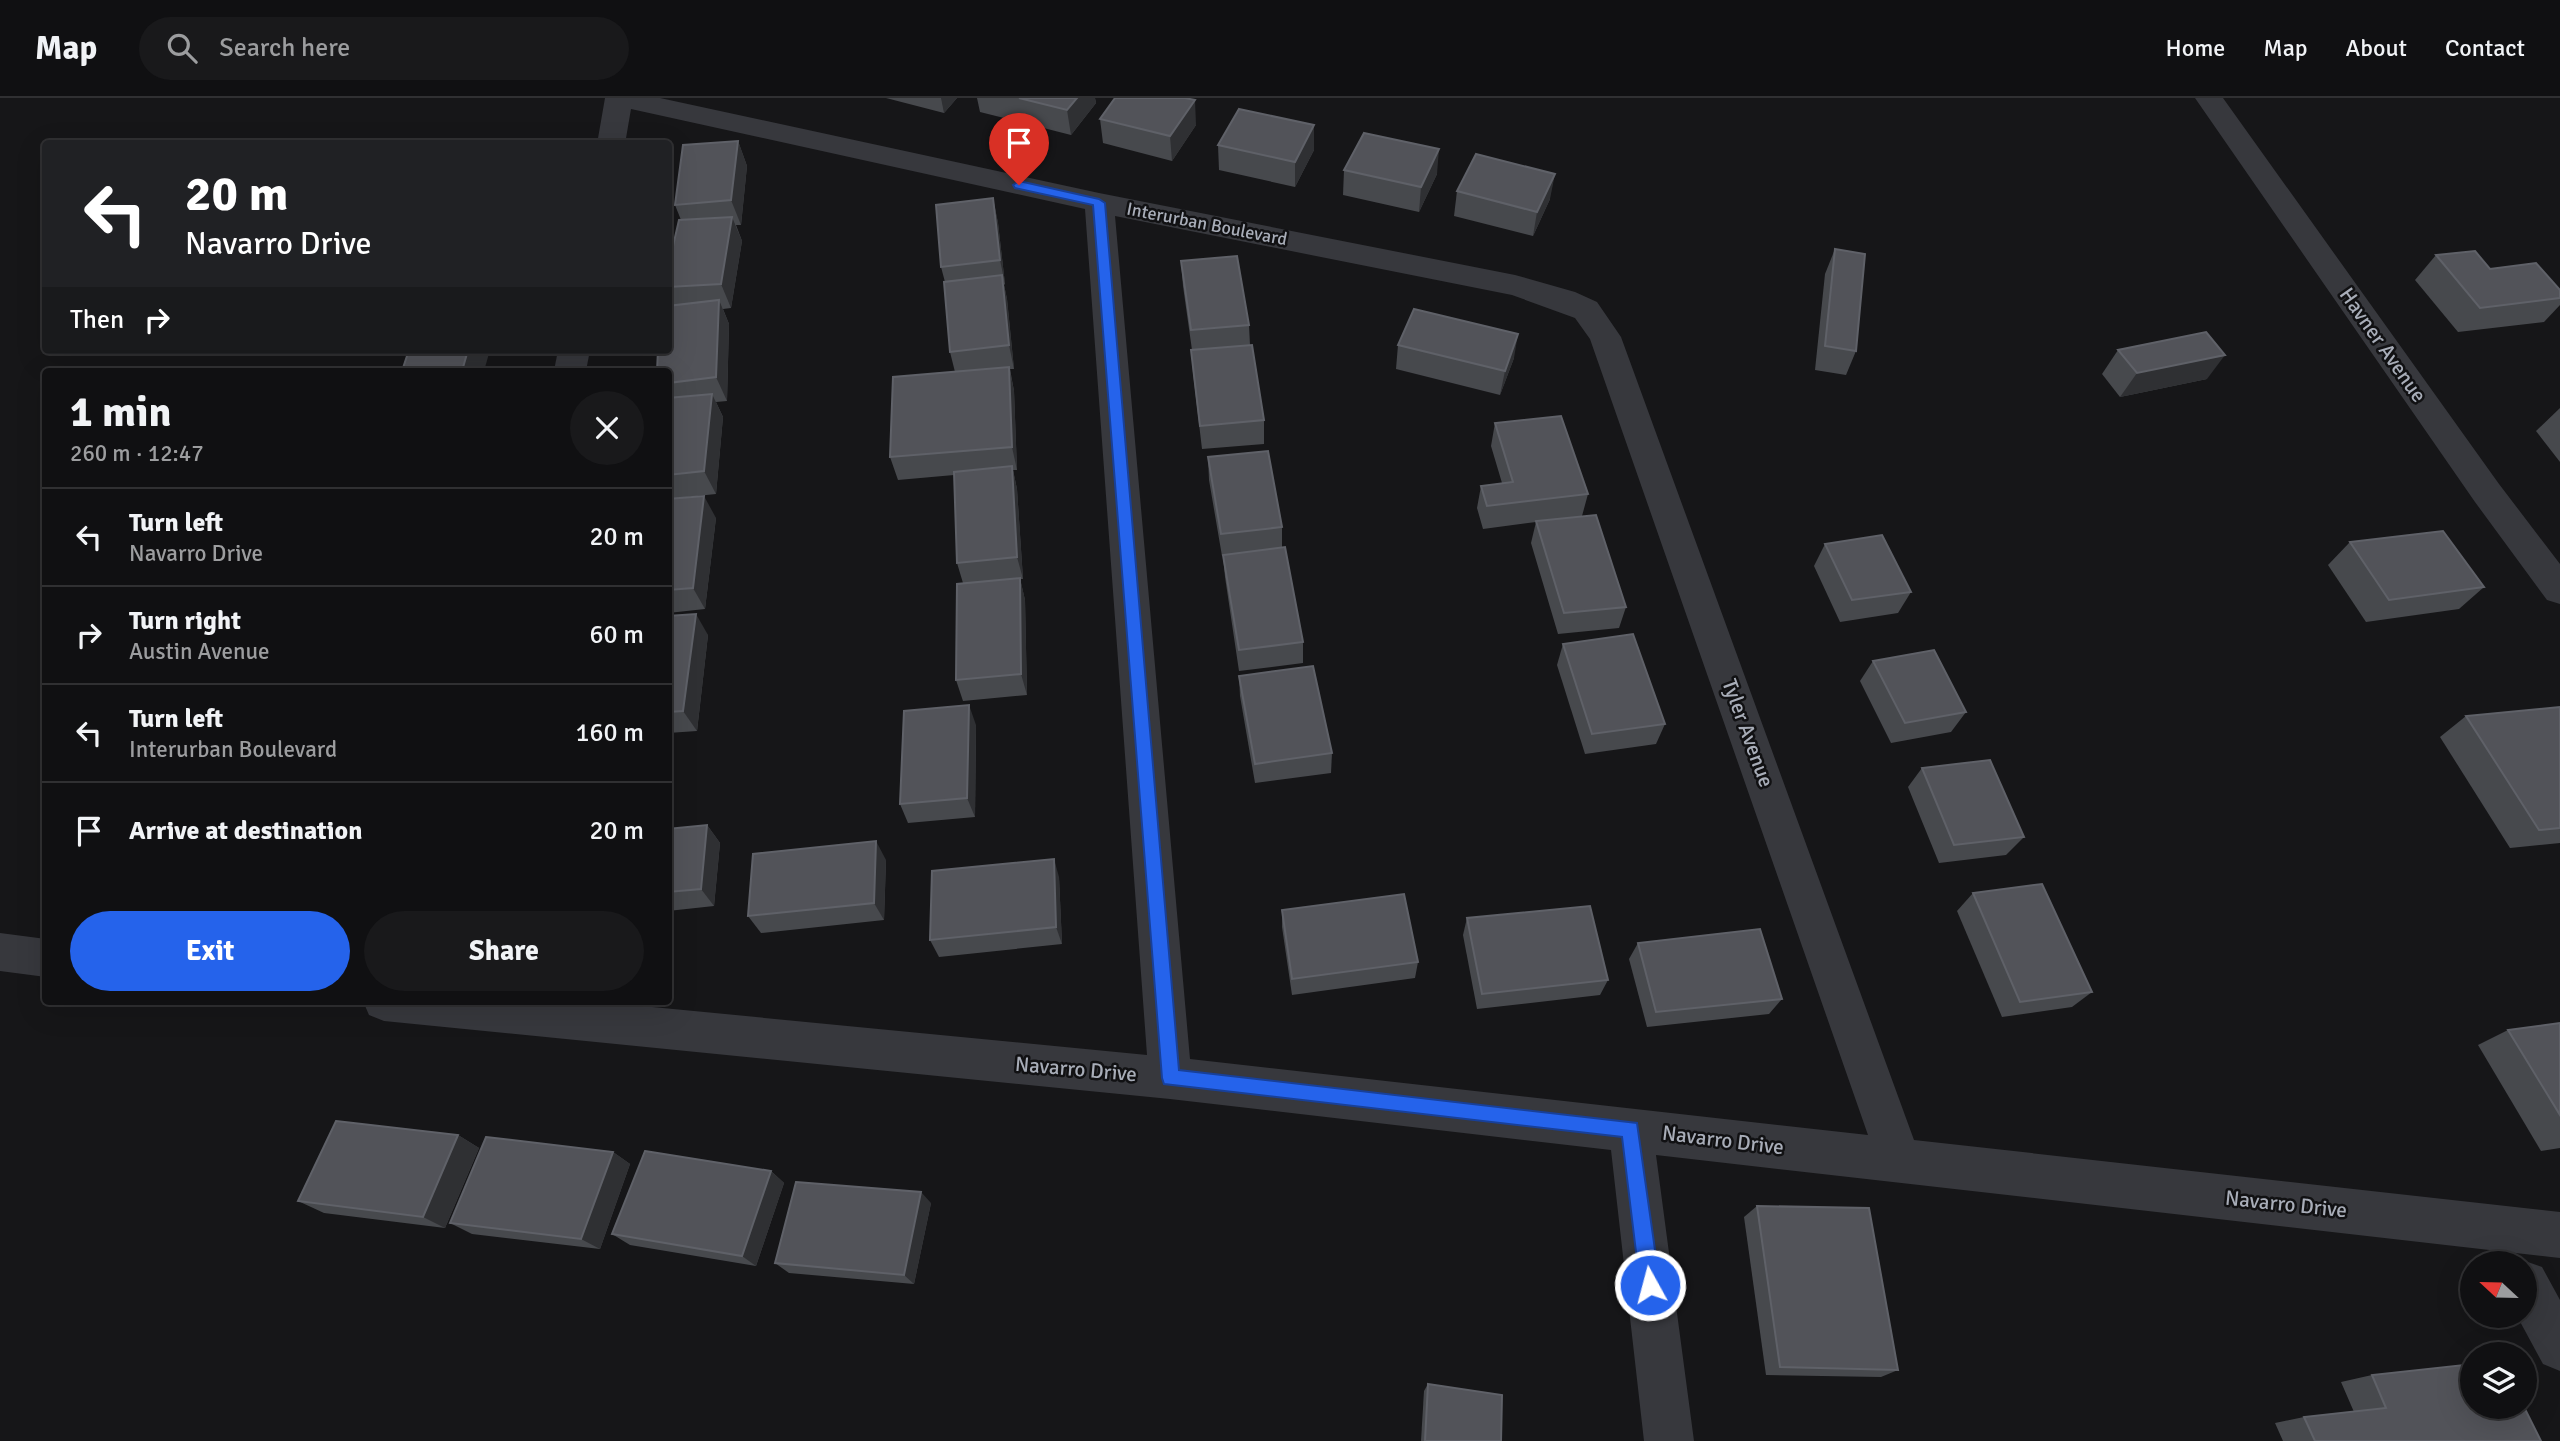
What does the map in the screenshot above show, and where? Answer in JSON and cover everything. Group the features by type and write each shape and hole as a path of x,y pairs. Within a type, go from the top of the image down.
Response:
{"street":[{"path":"612,140 620,98"},
{"name":"Interurban Boulevard","path":"620,98 1099,203 1515,285 1564,300 1586,310"},
{"name":"Havner Avenue","path":"2209,98 2487,493 2560,590"},
{"path":"1099,203 1171,1078"},
{"name":"Tyler Avenue","path":"1586,310 1610,349 1899,1160"},
{"path":"0,952 42,957"},
{"name":"Navarro Drive","path":"455,1005 1171,1078 1899,1160 2504,1245 2560,1235"},
{"path":"1630,1129 1669,1441"},
{"path":"2538,1307 2560,1347"}],"building":[{"path":"1019,98 1077,98 1067,110"},
{"path":"1115,98 1195,100 1170,136 1100,119"},
{"path":"1239,109 1314,125 1295,162 1218,145"},
{"path":"1364,133 1439,149 1421,187 1344,170"},
{"path":"738,141 731,200 675,205 683,145"},
{"path":"1476,154 1555,174 1537,212 1457,191"},
{"path":"993,198 1000,260 941,267 936,205"},
{"path":"732,217 721,284 672,287 672,251 679,220"},
{"path":"1835,249 1865,254 1856,351 1825,346"},
{"path":"2475,251 2490,269 2536,263 2560,290 2560,298 2480,308 2436,255"},
{"path":"1237,256 1249,325 1191,330 1181,261"},
{"path":"1002,275 1009,345 950,352 944,282"},
{"path":"719,300 716,377 672,382 672,368 657,368 658,354 672,354 672,306"},
{"path":"1414,309 1518,334 1505,371 1398,345"},
{"path":"2206,332 2225,355 2137,373 2118,350"},
{"path":"1252,345 1264,420 1200,426 1191,350"},
{"path":"408,354 467,354 463,368 403,368"},
{"path":"1009,367 1012,447 890,457 893,377"},
{"path":"712,394 704,471 672,475 672,398"},
{"path":"1561,416 1588,494 1487,506 1481,486 1513,482 1495,423"},
{"path":"1268,451 1282,527 1221,534 1208,457"},
{"path":"1012,466 1017,557 957,563 954,472"},
{"path":"704,496 693,588 672,590 672,499"},
{"path":"1596,515 1626,607 1564,613 1536,521"},
{"path":"2443,531 2484,587 2389,600 2350,542"},
{"path":"1882,535 1911,592 1852,600 1825,544"},
{"path":"1285,547 1303,642 1239,650 1223,555"},
{"path":"1020,578 1021,674 956,680 957,584"},
{"path":"696,614 683,711 672,712 672,616"},
{"path":"1633,634 1665,724 1592,734 1563,644"},
{"path":"1934,650 1966,712 1905,723 1873,661"},
{"path":"1313,666 1332,753 1255,764 1239,676"},
{"path":"969,705 967,798 900,804 904,711"},
{"path":"2560,707 2560,828 2539,830 2466,716"},
{"path":"1990,760 2024,837 1954,845 1922,768"},
{"path":"707,825 701,889 672,892 672,829"},
{"path":"876,841 874,903 748,916 753,854"},
{"path":"1054,859 1056,927 930,940 932,871"},
{"path":"2042,884 2092,992 2020,1002 1973,893"},
{"path":"1404,894 1418,962 1292,979 1282,910"},
{"path":"1590,906 1608,980 1482,994 1467,918"},
{"path":"1760,929 1782,999 1656,1012 1638,943"},
{"path":"2560,1023 2560,1115 2508,1030"},
{"path":"336,1121 458,1135 423,1217 298,1201"},
{"path":"486,1137 613,1152 581,1239 450,1223"},
{"path":"645,1151 771,1171 742,1256 612,1234"},
{"path":"796,1182 921,1192 904,1275 775,1263"},
{"path":"1757,1206 1869,1208 1898,1370 1780,1367"},
{"path":"2460,1365 2460,1419 2530,1419 2541,1441 2315,1441 2304,1417 2386,1408 2372,1375"},
{"path":"1428,1384 1502,1395 1501,1441 1425,1441"}],"route":[{"path":"1019,185 1099,203 1171,1078 1630,1129 1650,1285"}]}
